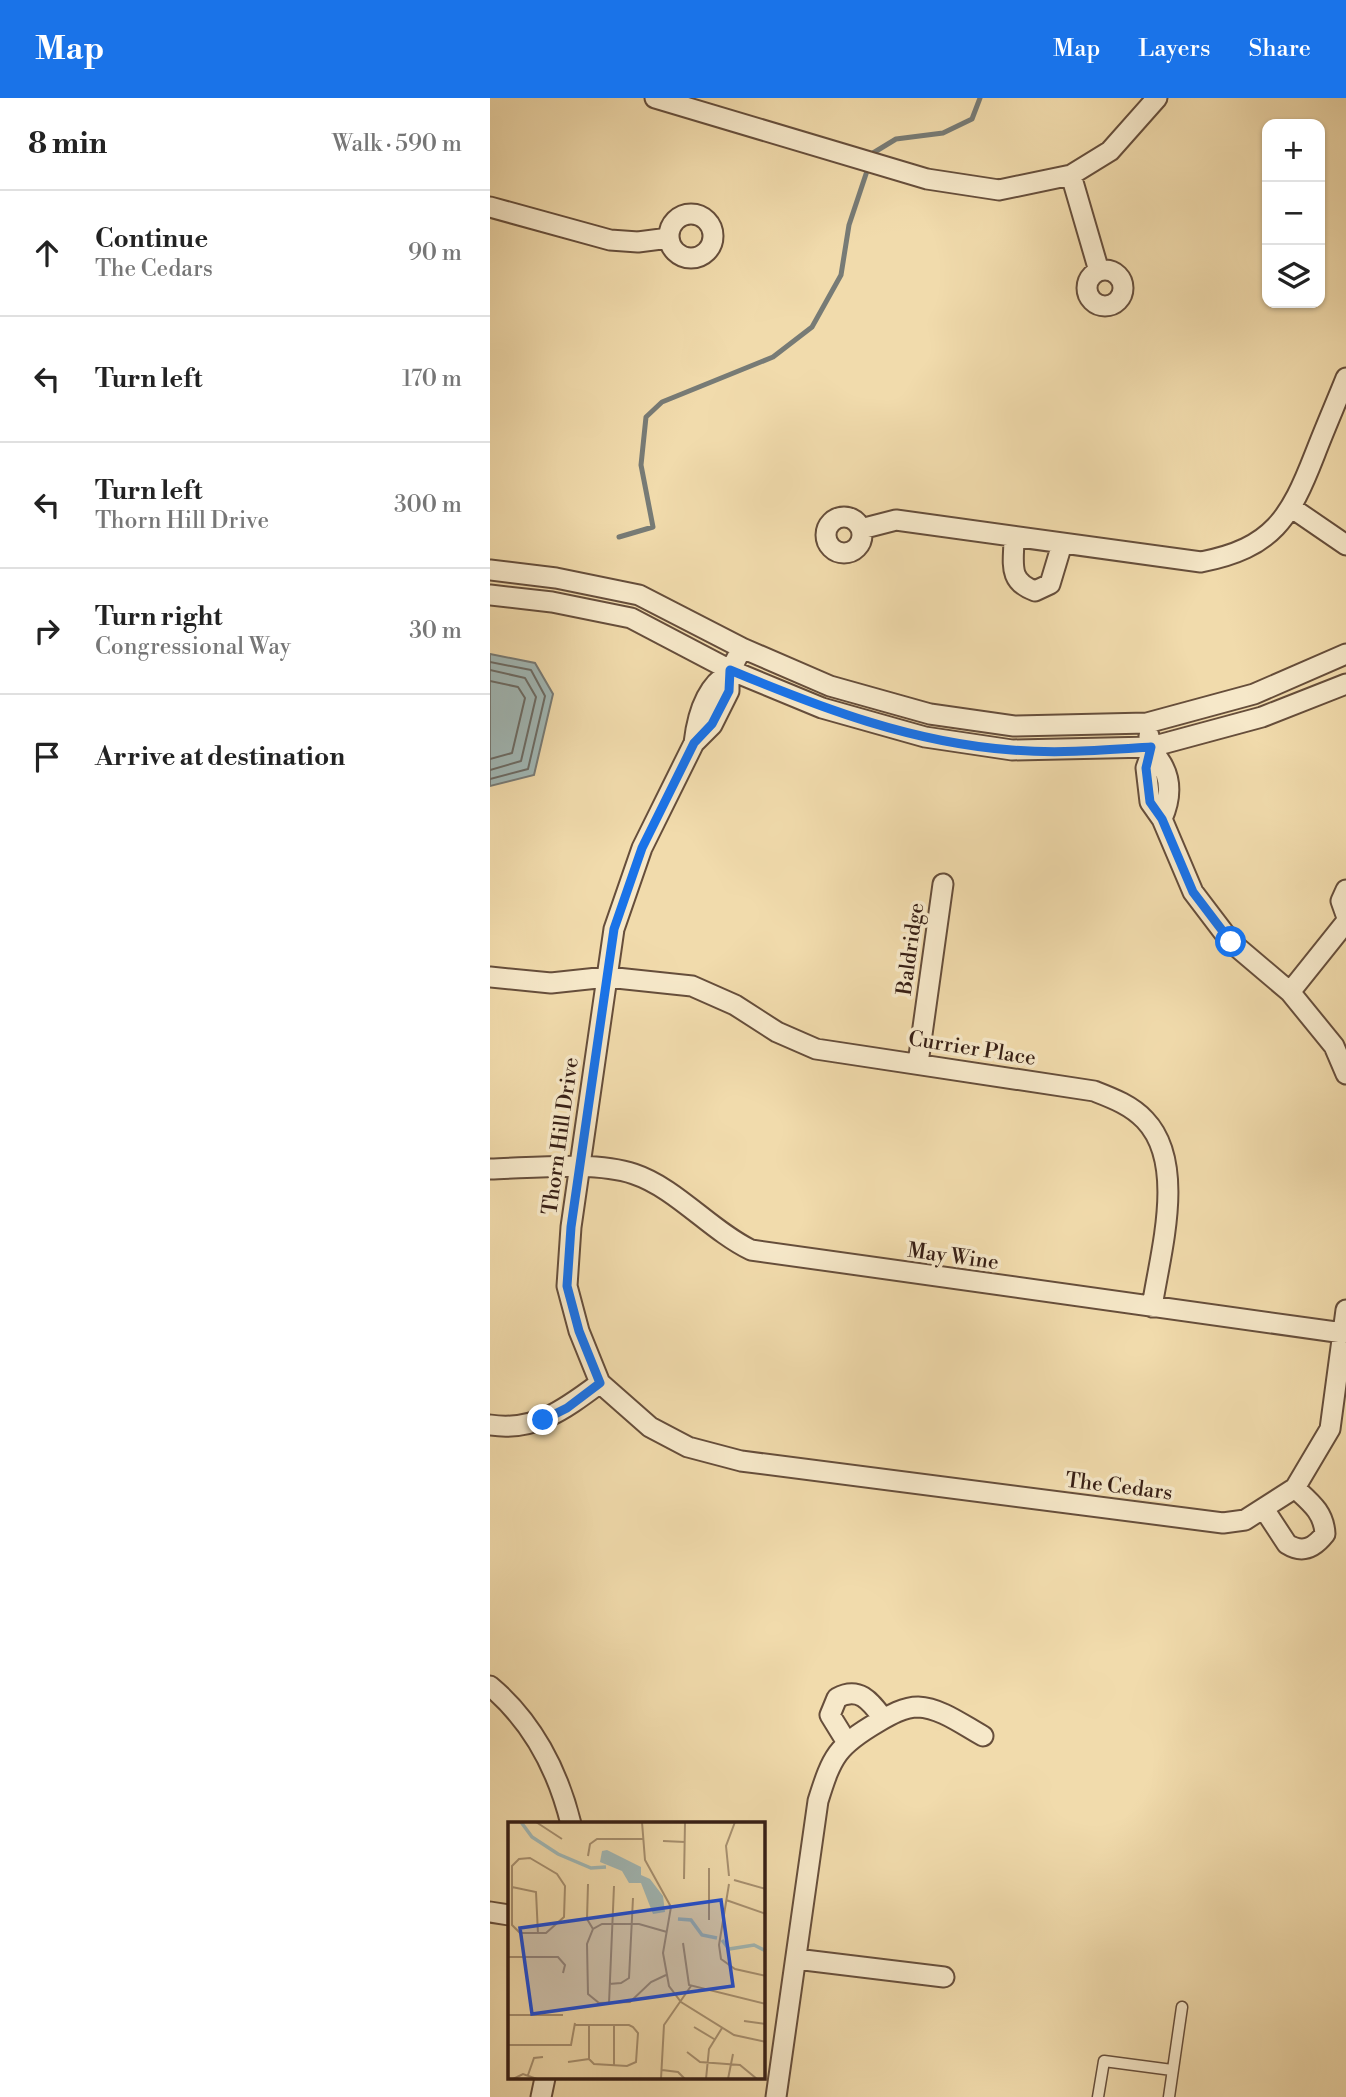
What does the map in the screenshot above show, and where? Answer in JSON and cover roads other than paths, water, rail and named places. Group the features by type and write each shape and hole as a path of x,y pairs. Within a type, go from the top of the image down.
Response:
{"street":[{"path":"655,98 881,165 960,186 999,190 1071,175 1110,152 1157,98"},
{"path":"1071,175 1099,271"},
{"path":"490,207 610,240 638,242 669,238"},
{"path":"861,528 896,520 1201,562 1231,556 1258,542 1292,508 1338,419 1346,378"},
{"path":"1292,508 1346,545"},
{"path":"1014,537 1015,577 1023,587 1035,591 1050,584 1062,544"},
{"path":"490,570 556,578 639,595 742,648 830,686 930,714 1014,726 1147,723 1254,694 1346,654"},
{"path":"490,595 552,602 631,618 730,671 822,708 925,737 1012,750 1152,749 1262,717 1346,684"},
{"name":"Thorn Hill Drive","path":"741,1461 688,1447 650,1427 600,1383 579,1331 567,1286 579,1167 614,929 627,885 694,743 696,723 715,681 730,671 742,648"},
{"path":"1147,723 1152,749 1146,768 1150,802 1162,819 1193,892 1231,942 1290,992 1334,1046 1346,1074"},
{"name":"Baldridge","path":"918,1063 943,884"},
{"path":"1346,890 1341,901 1346,915"},
{"path":"1290,992 1346,922"},
{"name":"Currier Place","path":"490,977 551,983 607,978 692,986 735,1005 776,1032 816,1049 1094,1091 1122,1102 1145,1120 1163,1148 1169,1182 1152,1307"},
{"name":"May Wine","path":"490,1169 579,1167 635,1174 672,1195 731,1241 751,1250 1343,1333"},
{"name":"The Cedars","path":"741,1461 1223,1523 1245,1520 1295,1488 1330,1429 1346,1310"},
{"path":"490,1426 524,1427 543,1420 567,1408 600,1383"},
{"path":"1264,1509 1287,1544 1306,1550 1316,1545 1325,1534 1325,1522 1317,1508 1295,1488"},
{"path":"490,1686 529,1728 562,1789 570,1822"},
{"path":"846,1741 830,1715 837,1698 848,1692 860,1694 883,1718"},
{"path":"776,2097 818,1801 829,1766 846,1741 883,1718 917,1707 937,1711 983,1736"},
{"path":"490,1912 508,1915"},
{"path":"796,1959 944,1978"}],"lane":[{"path":"1168,2097 1182,2007"},
{"path":"1098,2097 1104,2061 1172,2070"}],"water":[{"path":"490,654 535,663 553,694 534,775 490,786"}],"waterway":[{"path":"619,537 653,527 641,465 646,417 662,402 773,357 812,327 841,275 849,225 873,153 896,139 943,133 972,119 980,98"}]}
